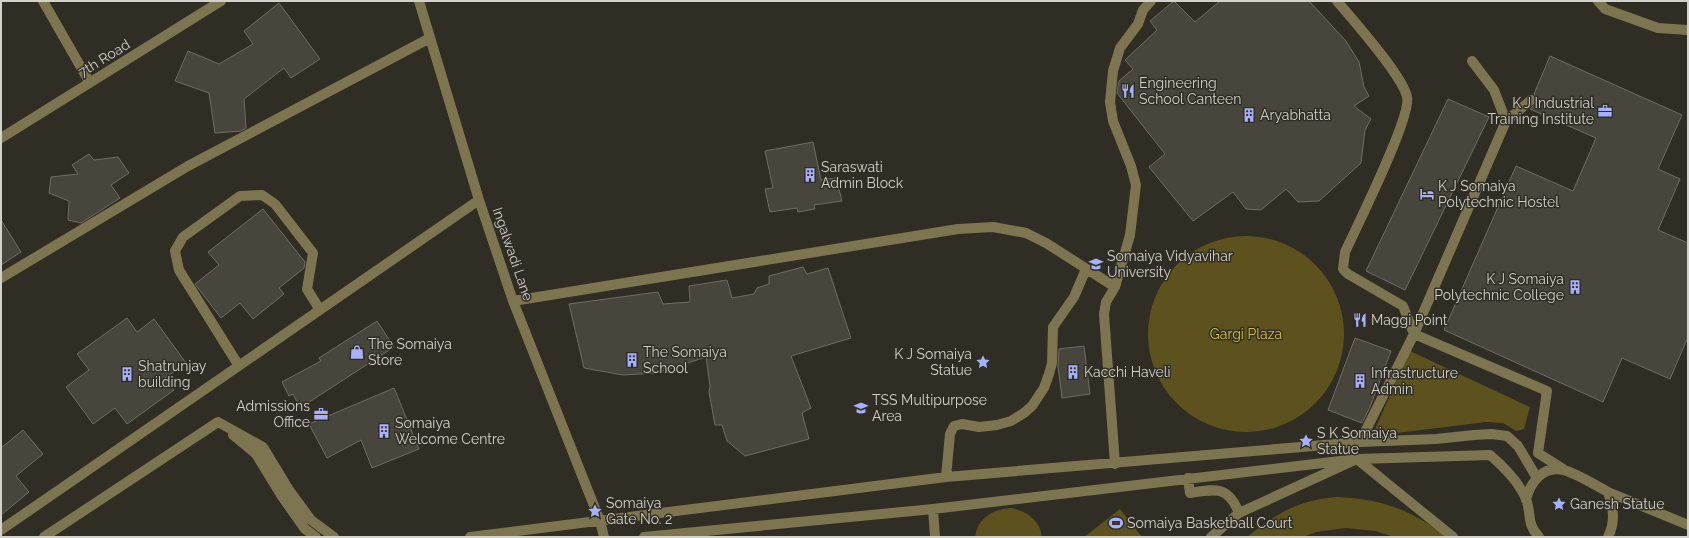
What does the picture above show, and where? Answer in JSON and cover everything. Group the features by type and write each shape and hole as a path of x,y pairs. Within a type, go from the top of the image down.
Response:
{"street":[{"path":"43,1 90,82"},
{"name":"7th Road","path":"1,138 222,1"},
{"name":"Ingalwadi Lane","path":"419,1 479,200 513,301 598,516 604,537"},
{"path":"1116,464 1104,314 1106,302 1115,287 1130,235 1136,185 1131,166 1113,121 1110,102 1113,72 1120,48 1138,24 1143,10 1151,1"},
{"path":"1337,1 1387,63 1403,86 1408,97 1403,124 1346,252 1343,269 1348,274 1403,306 1414,334 1547,391 1538,453 1563,469 1608,492 1688,525"},
{"path":"1598,1 1605,9 1658,28 1688,30"},
{"path":"1,278 188,166 430,38"},
{"path":"1472,61 1494,90 1506,121"},
{"path":"1360,442 1414,334 1506,121 1531,100"},
{"path":"239,366 179,270 174,251 183,237 240,196 262,195 275,204 313,253 307,289 320,310"},
{"path":"1,530 479,200"},
{"path":"513,301 958,228 993,227 1026,233 1046,243 1115,287"},
{"path":"946,477 950,434 954,426 962,424 984,427 1011,421 1024,413 1038,398 1052,363 1053,327 1072,302 1086,269"},
{"path":"44,537 218,422"},
{"path":"218,422 256,454 281,496 305,529 316,537"},
{"path":"218,422 263,446 289,490 311,520 334,537"},
{"path":"470,537 598,516 946,477 1116,464 1360,442 1492,434 1507,436 1518,446 1536,478"},
{"path":"644,537 933,509 1357,459 1490,455 1514,480 1526,500 1532,533 1539,537"},
{"path":"1211,537 1239,513 1357,459"},
{"path":"1357,459 1453,537"},
{"path":"1526,500 1529,488 1536,478 1552,470 1563,469"},
{"path":"1188,478 1190,493 1216,489 1222,491 1232,500 1239,513"},
{"path":"1608,492 1614,509 1613,523 1608,537"},
{"path":"933,509 935,537"}],"green space":[{"name":"Gargi Plaza","path":"1246,236 1265,238 1283,244 1300,253 1315,265 1327,280 1336,297 1342,315 1344,334 1342,353 1336,371 1327,388 1315,403 1300,415 1283,424 1265,430 1246,432 1227,430 1209,424 1192,415 1177,403 1165,388 1156,371 1150,353 1148,334 1150,315 1156,297 1165,280 1177,265 1192,253 1209,244 1227,238"},
{"path":"1410,351 1530,407 1524,429 1516,431 1503,423 1486,422 1397,433 1375,429"},
{"path":"1336,497 1367,500 1395,507 1420,519 1446,537 1394,537 1375,531 1346,528 1316,532 1303,537 1247,537 1268,521 1299,505 1310,501"},
{"path":"1011,508 1022,511 1032,517 1039,526 1042,537 975,537 979,525 987,516 998,510"},
{"name":"Somaiya Basketball Court","path":"1120,509 1142,537 1084,537"}],"building":[{"name":"Aryabhatta","path":"1174,1 1195,22 1220,1 1309,1 1346,41 1359,62 1364,87 1369,96 1354,106 1371,119 1365,130 1361,163 1319,201 1298,202 1286,189 1261,210 1246,209 1233,192 1193,221 1149,167 1165,154 1117,93 1119,81 1133,69 1125,60 1157,30 1150,21"},
{"path":"279,3 320,59 291,78 284,68 244,99 246,128 241,131 215,133 209,93 175,81 188,51 219,64 253,44 244,31"},
{"name":"K J Somaiya Polytechnic College","path":"1550,56 1682,115 1658,169 1680,179 1658,230 1688,243 1688,337 1670,379 1622,358 1603,402 1444,330 1516,166 1573,191 1596,138 1530,109 1537,103 1537,98 1534,94"},
{"name":"K J Somaiya Polytechnic Hostel","path":"1448,99 1489,117 1405,290 1366,271"},
{"name":"Saraswati Admin Block","path":"813,142 821,180 836,178 842,201 814,205 815,209 798,212 797,208 770,212 765,189 773,188 765,151"},
{"path":"89,154 94,160 118,157 129,173 111,185 120,198 81,223 68,220 69,201 49,193 51,177 78,174 72,165"},
{"path":"263,209 305,262 304,268 279,288 284,294 253,319 240,303 221,318 195,284 219,265 208,252"},
{"path":"1,220 21,252 1,265"},
{"name":"The Somaiya School","path":"803,267 807,274 828,268 851,338 791,356 811,408 802,413 809,439 745,456 727,441 722,425 715,425 709,392 710,386 706,357 657,373 623,375 584,368 569,304 658,292 663,304 690,302 689,286 727,280 732,298 754,294 757,288 769,284 769,276"},
{"name":"Shatrunjay building","path":"127,318 137,332 154,319 186,363 165,378 174,390 127,424 115,408 93,424 66,387 89,370 77,354"},
{"name":"The Somaiya Store","path":"377,321 394,347 300,408 293,394 289,396 282,382 321,361 319,358"},
{"name":"Infrastructure Admin","path":"1355,338 1391,351 1370,407 1362,423 1328,410"},
{"name":"Kacchi Haveli","path":"1084,346 1090,394 1062,398 1058,366 1059,349"},
{"name":"Somaiya Welcome Centre","path":"394,388 419,449 372,468 361,440 327,458 309,424"},
{"path":"23,430 43,454 16,476 29,492 1,515 1,448"}],"place":[{"name":"Engineering School Canteen","path":"1128,91"},
{"name":"K J Industrial Training Institute","path":"1605,111"},
{"name":"Aryabhatta","path":"1249,115"},
{"name":"Saraswati Admin Block","path":"810,175"},
{"name":"K J Somaiya Polytechnic Hostel","path":"1427,194"},
{"name":"Somaiya Vidyavihar University","path":"1096,264"},
{"name":"K J Somaiya Polytechnic College","path":"1575,287"},
{"name":"Maggi Point","path":"1360,320"},
{"name":"The Somaiya Store","path":"357,352"},
{"name":"The Somaiya School","path":"632,360"},
{"name":"K J Somaiya Statue","path":"983,362"},
{"name":"Kacchi Haveli","path":"1073,372"},
{"name":"Shatrunjay building","path":"127,374"},
{"name":"Infrastructure Admin","path":"1360,381"},
{"name":"TSS Multipurpose Area","path":"861,408"},
{"name":"Admissions Office","path":"321,414"},
{"name":"Somaiya Welcome Centre","path":"384,431"},
{"name":"S K Somaiya Statue","path":"1306,441"},
{"name":"Ganesh Statue","path":"1559,504"},
{"name":"Somaiya Gate No. 2","path":"595,511"},
{"name":"Somaiya Basketball Court","path":"1116,523"}]}
